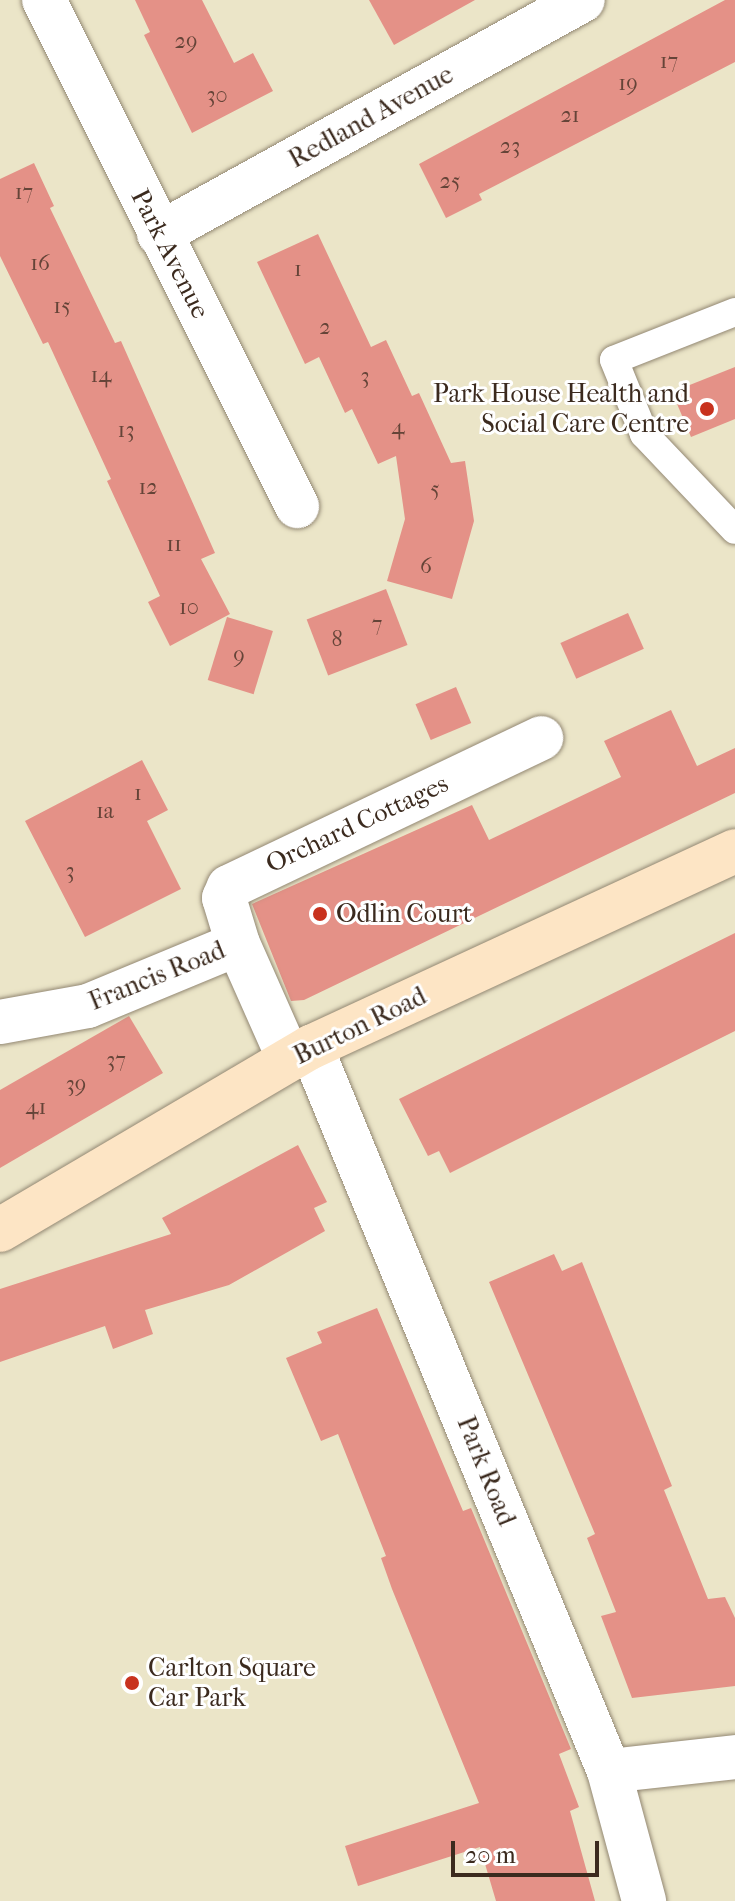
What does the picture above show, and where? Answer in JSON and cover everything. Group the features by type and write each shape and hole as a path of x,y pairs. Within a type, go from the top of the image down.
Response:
{"main road":[{"name":"Burton Road","path":"0,1230 300,1053 735,851"}],"street":[{"name":"Park Avenue","path":"44,0 297,506"},
{"name":"Redland Avenue","path":"159,234 583,0"},
{"name":"Orchard Cottages","path":"238,944 224,898 229,887 541,738"},
{"name":"Francis Road","path":"0,1022 88,1006 238,944 300,1053"},
{"name":"Park Road","path":"300,1053 609,1771 644,1901"},
{"path":"609,1771 735,1757"}],"lane":[{"path":"735,312 614,360 644,434 735,530"}],"building":[{"path":"135,0 202,0 234,63 253,53 273,91 192,133 144,35 150,32"},
{"path":"369,0 475,0 394,45"},
{"path":"725,0 735,0 735,62 479,194 482,200 446,218 419,164"},
{"path":"34,163 54,206 50,208 115,343 121,341 215,553 201,559 230,614 170,646 148,602 160,596 107,481 111,479 48,342 43,344 0,256 0,179"},
{"path":"318,234 371,347 386,340 412,396 419,393 451,463 465,461 474,521 452,599 387,581 405,519 396,456 378,464 352,409 345,413 319,357 305,364 257,262"},
{"name":"Park House Health and Social Care Centre","path":"735,367 735,419 691,437 672,392"},
{"path":"386,589 408,645 328,675 307,619"},
{"path":"628,613 644,649 576,679 560,643"},
{"path":"227,617 273,631 254,694 208,680"},
{"path":"456,687 471,723 431,740 415,704"},
{"path":"671,710 697,766 735,748 735,793 304,1000 291,1001 252,904 472,805 489,840 621,777 604,741"},
{"path":"142,760 168,810 147,821 181,889 85,937 25,821"},
{"path":"735,933 735,1031 450,1173 439,1151 428,1156 399,1099"},
{"path":"129,1016 163,1073 0,1168 0,1090"},
{"path":"298,1145 327,1202 314,1208 325,1231 229,1285 145,1310 153,1334 113,1349 105,1326 0,1362 0,1289 171,1234 162,1218"},
{"path":"554,1254 562,1271 582,1262 672,1486 664,1490 708,1599 725,1597 735,1618 735,1686 632,1698 601,1616 616,1612 587,1538 595,1534 489,1282"},
{"path":"377,1308 463,1511 471,1508 571,1749 559,1754 579,1807 570,1811 595,1901 496,1901 480,1847 358,1886 345,1846 479,1803 392,1589 381,1558 386,1556 338,1434 321,1441 286,1358 322,1343 317,1332"}],"place":[{"name":"Park House Health and Social Care Centre","path":"707,409"},
{"name":"Odlin Court","path":"320,914"},
{"name":"Carlton Square Car Park","path":"132,1683"}]}
